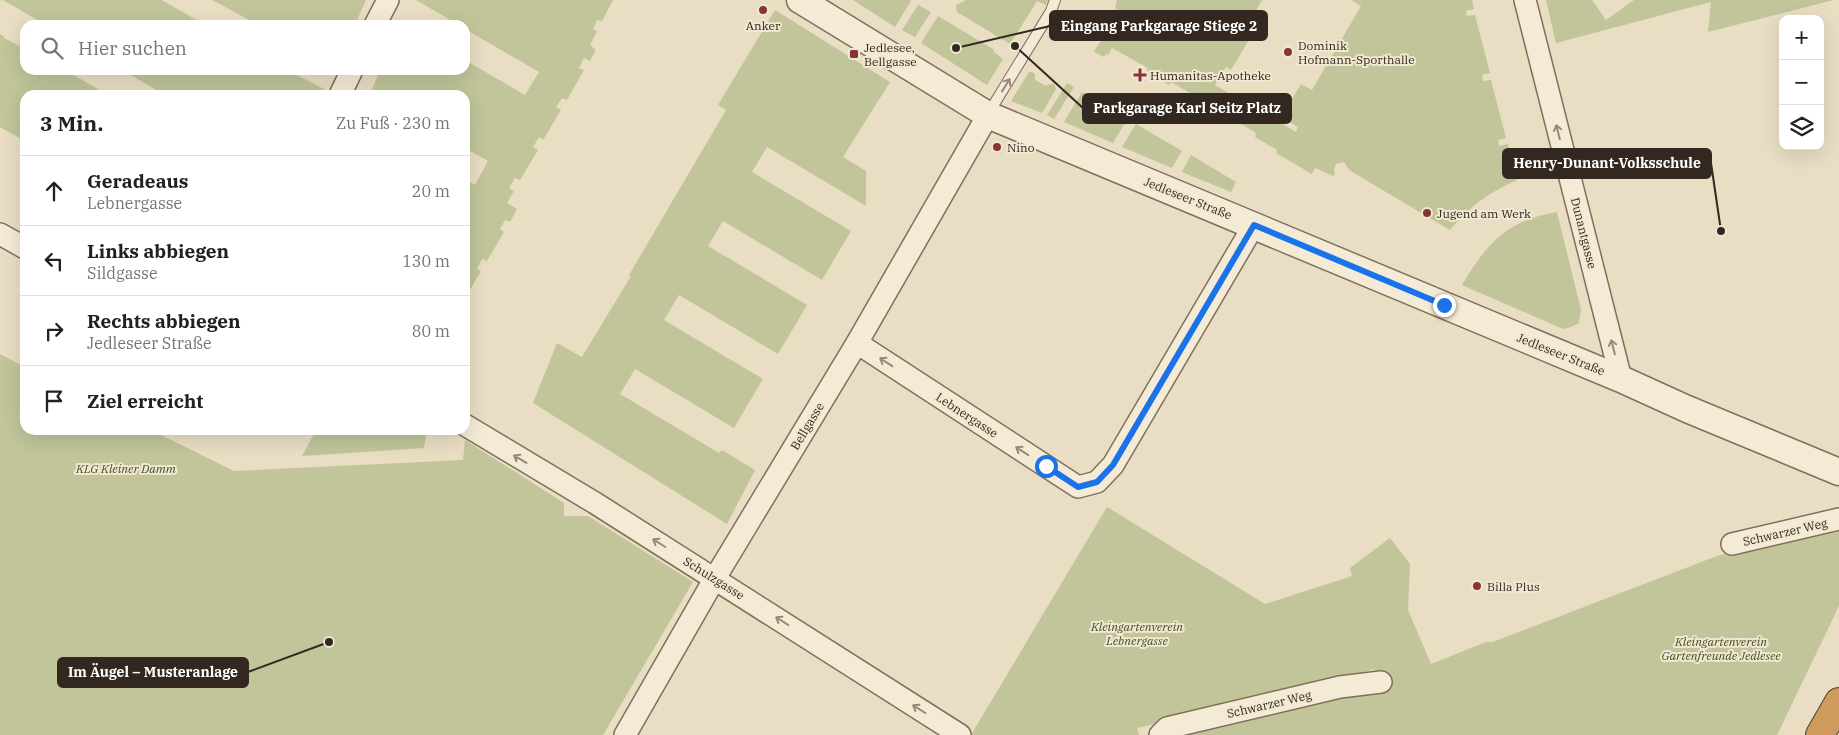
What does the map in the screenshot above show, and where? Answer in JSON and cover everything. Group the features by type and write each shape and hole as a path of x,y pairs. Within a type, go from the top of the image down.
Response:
{"highway":[{"path":"1820,735 1839,702"}],"street":[{"path":"378,20 388,0"},
{"name":"Dunantgasse","path":"1525,0 1621,379"},
{"name":"Jedleseer Straße","path":"804,1 988,115 1839,472"},
{"path":"342,90 350,75"},
{"name":"Bellgasse","path":"625,735 715,578 857,344 988,115"},
{"name":"Lebnergasse","path":"857,344 1078,487 1097,482 1113,465 1254,225"},
{"path":"0,234 20,245"},
{"name":"Schulzgasse","path":"470,428 715,578 960,735"},
{"name":"Schwarzer Weg","path":"1732,544 1839,519"},
{"name":"Schwarzer Weg","path":"1160,735 1167,728 1340,688 1381,682"}],"lane":[{"path":"988,115 1051,11 1055,0"}],"green space":[{"path":"3,0 162,0 196,20 37,20"},
{"path":"212,0 366,0 357,20 250,20"},
{"path":"416,0 613,0 602,21 597,20 593,29 597,31 590,45 596,50 590,61 584,58 579,68 584,70 567,100 562,98 556,107 561,110 543,140 539,137 533,147 538,150 520,180 515,178 509,188 514,191 507,203 517,209 510,222 505,220 500,229 504,232 487,261 482,259 477,269 481,271 470,290 470,182 475,185 488,161 470,151 470,90 372,90 378,75 470,75 470,63 525,95 539,72 470,32 470,20 450,20"},
{"path":"853,0 910,0 911,1 895,27"},
{"path":"966,0 1048,0 1046,5 1037,1 1010,44 957,12 956,5"},
{"path":"1117,0 1262,0 1243,33 1250,38 1231,70 1226,67 1215,85 1296,132 1298,127 1281,117 1301,84 1312,90 1361,6 1351,0 1472,0 1474,9 1466,11 1467,16 1475,15 1490,73 1482,75 1483,81 1491,80 1506,138 1498,140 1499,146 1508,144 1517,180 1480,201 1450,230 1349,170 1344,162 1336,164 1333,176 1315,168 1312,174 1276,153 1277,150 1255,137 1256,133 1225,114 1223,117 1200,103 1202,100 1171,82 1169,85 1146,72 1148,68 1112,48 1108,55 1106,54 1104,57 1094,52 1107,32 1110,33 1113,26 1122,29 1125,20 1117,16 1118,10 1115,9"},
{"path":"1546,0 1592,0 1606,20 1634,0 1834,0 1708,32 1711,2 1556,43"},
{"path":"918,5 931,12 915,37 902,30"},
{"path":"775,10 890,82 843,157 866,171 866,206 767,147 752,172 851,231 822,280 723,221 708,246 807,305 778,354 679,295 664,320 763,379 734,428 635,369 620,394 719,453 722,450 755,470 727,524 533,403 557,343 582,357 631,276 629,275 726,110 718,105"},
{"path":"938,16 993,49 1003,59 987,85 921,43"},
{"path":"0,34 20,46 20,75 74,75 99,90 20,90 20,138 0,127"},
{"path":"1029,72 1035,74 1035,80 1046,86 1054,84 1056,89 1042,113 1011,101"},
{"path":"131,75 297,75 324,89 324,90 156,90"},
{"path":"1067,83 1074,87 1054,119 1047,115"},
{"path":"1082,92 1128,118 1113,143 1064,122"},
{"path":"1136,124 1182,151 1172,168 1122,147"},
{"path":"1191,155 1236,182 1231,192 1182,172"},
{"path":"1557,212 1581,310 1579,323 1563,329 1462,285 1490,245 1500,236 1524,221"},
{"name":"KLG Kleiner Damm","path":"0,354 20,364 20,435 161,435 234,471 463,460 465,440 564,503 564,516 588,516 693,582 603,735 0,735"},
{"path":"313,435 426,435 424,448 302,456"},
{"path":"1107,507 1265,604 1352,576 1350,568 1390,538 1410,564 1408,610 1431,664 1717,556 1839,527 1839,606 1777,735 1178,735 1377,678 1375,669 1229,708 1137,728 1139,735 971,735"}],"place":[{"name":"Anker","path":"763,10"},
{"name":"Parkgarage Karl Seitz Platz","path":"1015,46"},
{"name":"Eingang Parkgarage Stiege 2","path":"956,48"},
{"name":"Dominik Hofmann-Sporthalle","path":"1288,52"},
{"name":"Jedlesee, Bellgasse","path":"854,54"},
{"name":"Humanitas-Apotheke","path":"1140,75"},
{"name":"Nino","path":"997,147"},
{"name":"Jugend am Werk","path":"1427,213"},
{"name":"Henry-Dunant-Volksschule","path":"1721,231"},
{"name":"Billa Plus","path":"1477,586"},
{"name":"Im Äugel – Musteranlage","path":"329,642"}],"route":[{"path":"1046,466 1078,487 1097,482 1113,465 1254,225 1444,305"}],"park label":[{"name":"Kleingartenverein Lebnergasse","path":"1137,633"},
{"name":"Kleingartenverein Gartenfreunde Jedlesee","path":"1721,648"}]}
